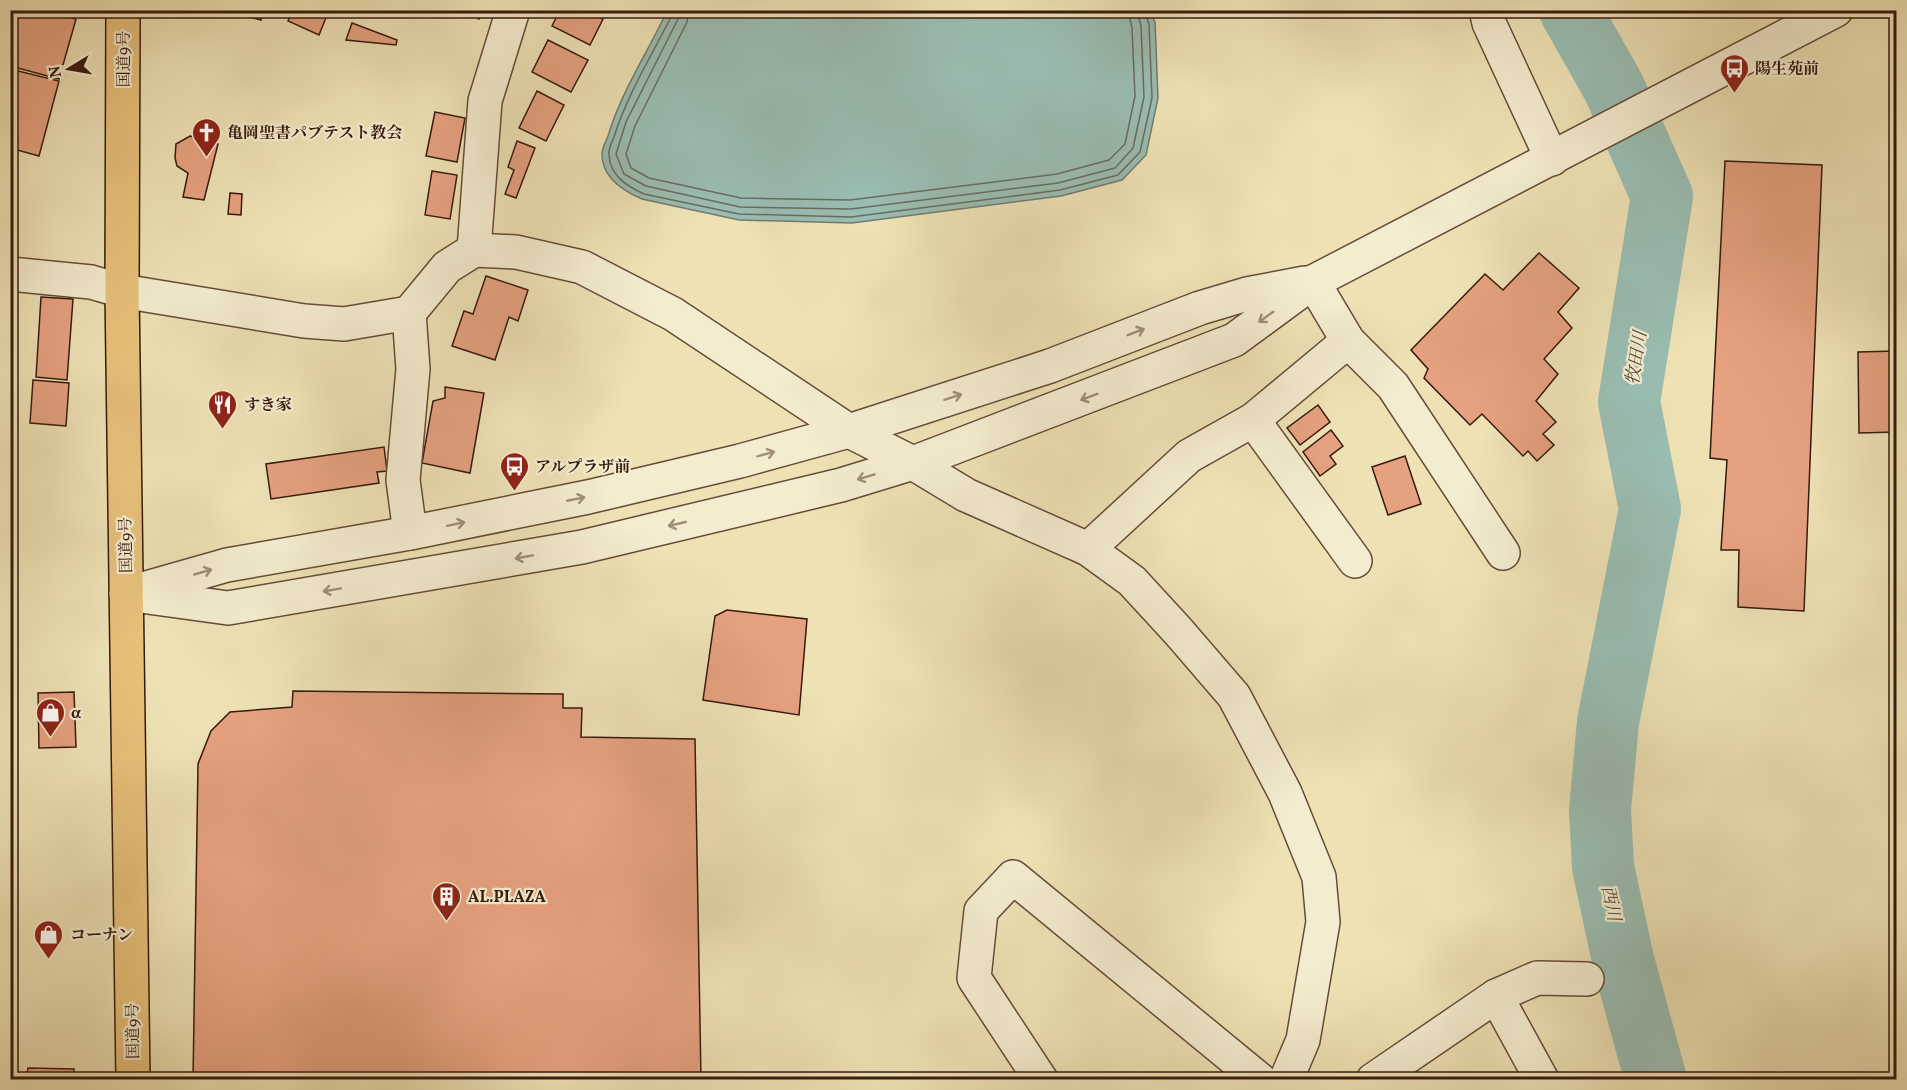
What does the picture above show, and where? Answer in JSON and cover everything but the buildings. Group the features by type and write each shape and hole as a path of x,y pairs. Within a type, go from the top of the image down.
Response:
{"highway":[{"name":"国道9号","path":"123,10 122,291 133,1080"}],"street":[{"path":"474,250 485,101 513,10"},
{"path":"1485,10 1552,159"},
{"path":"126,594 228,608 582,547 841,485 913,463 1234,340 1313,282 1836,10"},
{"path":"10,274 92,282 122,291 304,321 344,324 409,313 447,267 474,250 516,252 582,267 673,314 849,431 913,463 966,495 1088,549 1132,581 1234,696 1285,792 1319,877 1323,922 1303,1040 1286,1080"},
{"path":"1313,282 1348,341 1393,386 1503,553"},
{"path":"126,594 227,565 410,533 588,497 740,461 849,431 1050,366 1200,308 1247,294 1313,282"},
{"path":"409,313 413,369 403,480 410,533"},
{"path":"1088,549 1189,456 1253,420 1348,341"},
{"path":"1253,420 1355,561"},
{"path":"1041,1080 974,978 981,911 1013,877 1260,1080"},
{"path":"1373,1080 1496,996 1537,978 1587,979"},
{"path":"1496,996 1542,1080"}],"water":[{"path":"1149,10 1155,22 1158,98 1146,155 1122,180 1061,196 852,223 739,220 642,199 621,188 610,177 603,162 603,149 620,104 667,11"}],"waterway":[{"name":"牧田川","path":"1570,10 1614,88 1662,196 1629,402 1650,509 1608,722 1600,810 1603,867 1623,960 1656,1080"}],"place":[{"name":"陽生苑前","path":"1734,94"},
{"name":"亀岡聖書パブテスト教会","path":"206,158"},
{"name":"すき家","path":"223,430"},
{"name":"アルプラザ前","path":"514,492"},
{"name":"α","path":"50,738"},
{"name":"AL.PLAZA","path":"447,922"},
{"name":"コーナン","path":"49,960"}],"water label":[{"name":"西川","path":"1611,903"}]}
